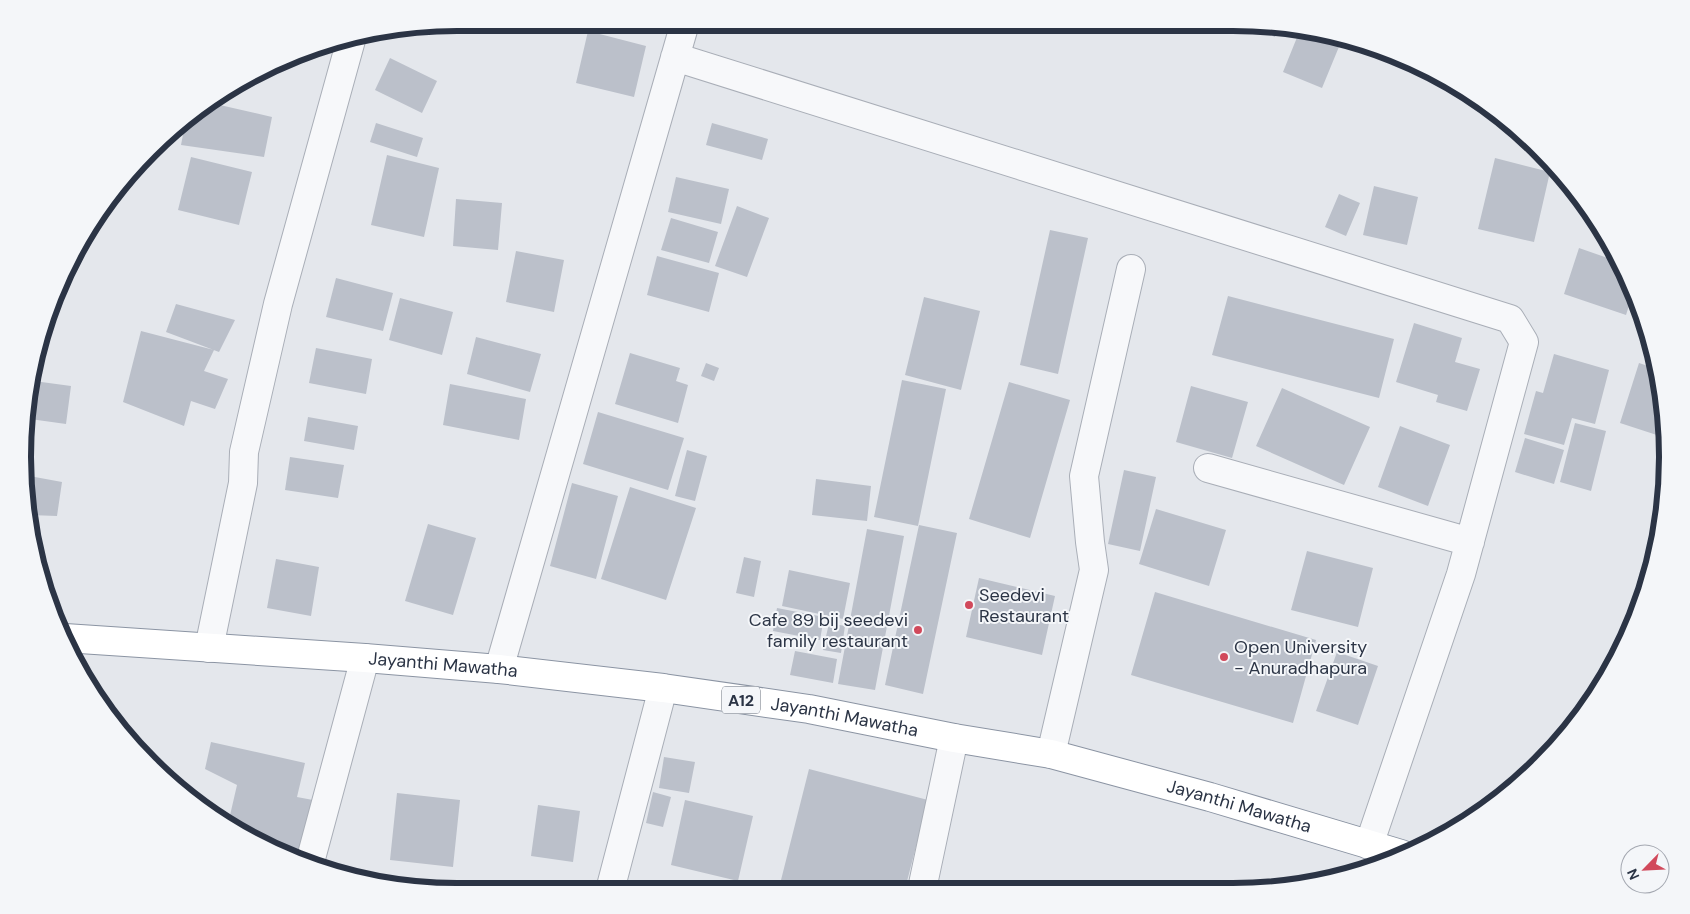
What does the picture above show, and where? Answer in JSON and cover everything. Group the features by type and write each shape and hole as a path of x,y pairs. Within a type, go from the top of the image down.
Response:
{"highway":[{"name":"Jayanthi Mawatha","path":"72,638 499,669 663,688 809,710 954,738 1051,754 1210,797 1392,851"}],"street":[{"path":"499,669 683,31"},
{"path":"209,648 243,483 244,452 272,332 350,45"},
{"path":"675,57 1510,318 1524,342 1461,574 1369,845"},
{"path":"1051,754 1094,570 1084,476 1131,269"},
{"path":"1208,468 1470,542"},
{"path":"311,857 365,658"},
{"path":"612,883 663,688"},
{"path":"923,883 954,738"}],"building":[{"path":"588,31 646,46 634,97 576,83"},
{"path":"1263,32 1276,34 1275,37"},
{"path":"1297,36 1340,45 1322,88 1283,72"},
{"path":"390,58 437,81 422,113 375,90"},
{"path":"218,105 272,117 264,157 181,145 184,131"},
{"path":"376,123 423,138 417,157 370,142"},
{"path":"712,123 768,139 762,160 706,145"},
{"path":"387,155 439,168 424,237 371,225"},
{"path":"191,157 252,172 239,225 178,210"},
{"path":"1495,158 1550,173 1534,242 1478,229"},
{"path":"676,177 729,189 721,224 668,212"},
{"path":"1374,186 1418,197 1407,245 1363,235"},
{"path":"1339,194 1360,203 1346,236 1325,227"},
{"path":"456,199 502,203 498,250 453,246"},
{"path":"737,206 769,218 747,277 715,266"},
{"path":"671,218 718,232 709,263 661,250"},
{"path":"1050,230 1088,238 1058,374 1020,365"},
{"path":"1579,248 1610,259 1630,304 1626,315 1564,294"},
{"path":"516,251 564,260 554,312 506,302"},
{"path":"657,256 719,273 709,312 647,295"},
{"path":"336,278 393,293 383,331 326,317"},
{"path":"1228,296 1394,339 1379,398 1212,355"},
{"path":"924,297 980,311 961,390 905,375"},
{"path":"400,298 453,312 442,355 389,340"},
{"path":"176,304 235,320 219,352 166,332"},
{"path":"1414,323 1462,338 1455,362 1480,369 1467,411 1436,402 1438,395 1396,382"},
{"path":"141,331 214,350 204,371 228,379 215,409 191,401 184,426 123,402"},
{"path":"476,337 541,354 530,392 467,374"},
{"path":"316,348 372,359 366,394 309,383"},
{"path":"630,353 680,368 676,381 688,385 678,423 615,404"},
{"path":"1554,354 1609,370 1595,424 1572,418 1564,445 1524,434 1536,391 1543,393"},
{"path":"706,363 719,368 714,381 701,376"},
{"path":"1639,363 1649,366 1658,435 1620,423"},
{"path":"902,380 946,389 918,526 874,517"},
{"path":"38,382 71,386 66,424 33,419"},
{"path":"1009,382 1070,400 1030,538 969,519"},
{"path":"450,384 526,399 519,440 443,425"},
{"path":"1191,386 1248,402 1232,458 1176,442"},
{"path":"1282,388 1370,427 1344,485 1256,446"},
{"path":"598,412 684,438 668,490 583,464"},
{"path":"308,417 358,426 354,450 304,441"},
{"path":"1575,423 1606,431 1591,491 1560,482"},
{"path":"1400,426 1450,445 1428,506 1378,487"},
{"path":"1525,438 1564,450 1554,484 1515,472"},
{"path":"687,450 707,456 695,501 675,496"},
{"path":"290,457 344,465 338,498 285,490"},
{"path":"1124,470 1156,477 1140,551 1108,544"},
{"path":"32,476 62,482 57,516 35,515"},
{"path":"816,479 871,486 867,521 812,515"},
{"path":"572,483 618,496 596,579 550,566"},
{"path":"630,487 696,508 666,600 601,579"},
{"path":"1156,509 1226,530 1209,586 1139,564"},
{"path":"428,524 476,538 453,615 405,601"},
{"path":"919,525 957,533 923,694 885,685"},
{"path":"867,529 904,536 875,690 838,684"},
{"path":"1307,551 1373,568 1358,627 1291,610"},
{"path":"744,557 761,561 754,597 736,593"},
{"path":"276,559 319,567 311,616 267,608"},
{"path":"789,570 850,583 843,619 782,606"},
{"path":"979,578 1055,596 1042,655 966,637"},
{"name":"Open University - Anuradhapura","path":"1155,592 1316,640 1293,723 1131,675"},
{"path":"777,608 824,617 820,640 773,631"},
{"path":"829,623 845,626 841,653 823,650"},
{"path":"795,651 837,659 833,683 790,675"},
{"path":"1337,652 1378,666 1358,725 1316,711"},
{"path":"211,742 305,763 297,797 313,800 301,853 269,839 230,817 237,785 205,769"},
{"path":"664,757 695,762 689,793 659,788"},
{"path":"809,769 928,800 907,883 780,883"},
{"path":"653,792 671,797 663,827 646,823"},
{"path":"397,793 460,800 453,867 390,860"},
{"path":"685,800 753,816 738,881 671,865"},
{"path":"538,805 580,811 573,862 531,856"}],"place":[{"name":"Seedevi Restaurant","path":"969,605"},
{"name":"Cafe 89 bij seedevi family restaurant","path":"918,630"},
{"name":"Open University - Anuradhapura","path":"1224,657"}]}
